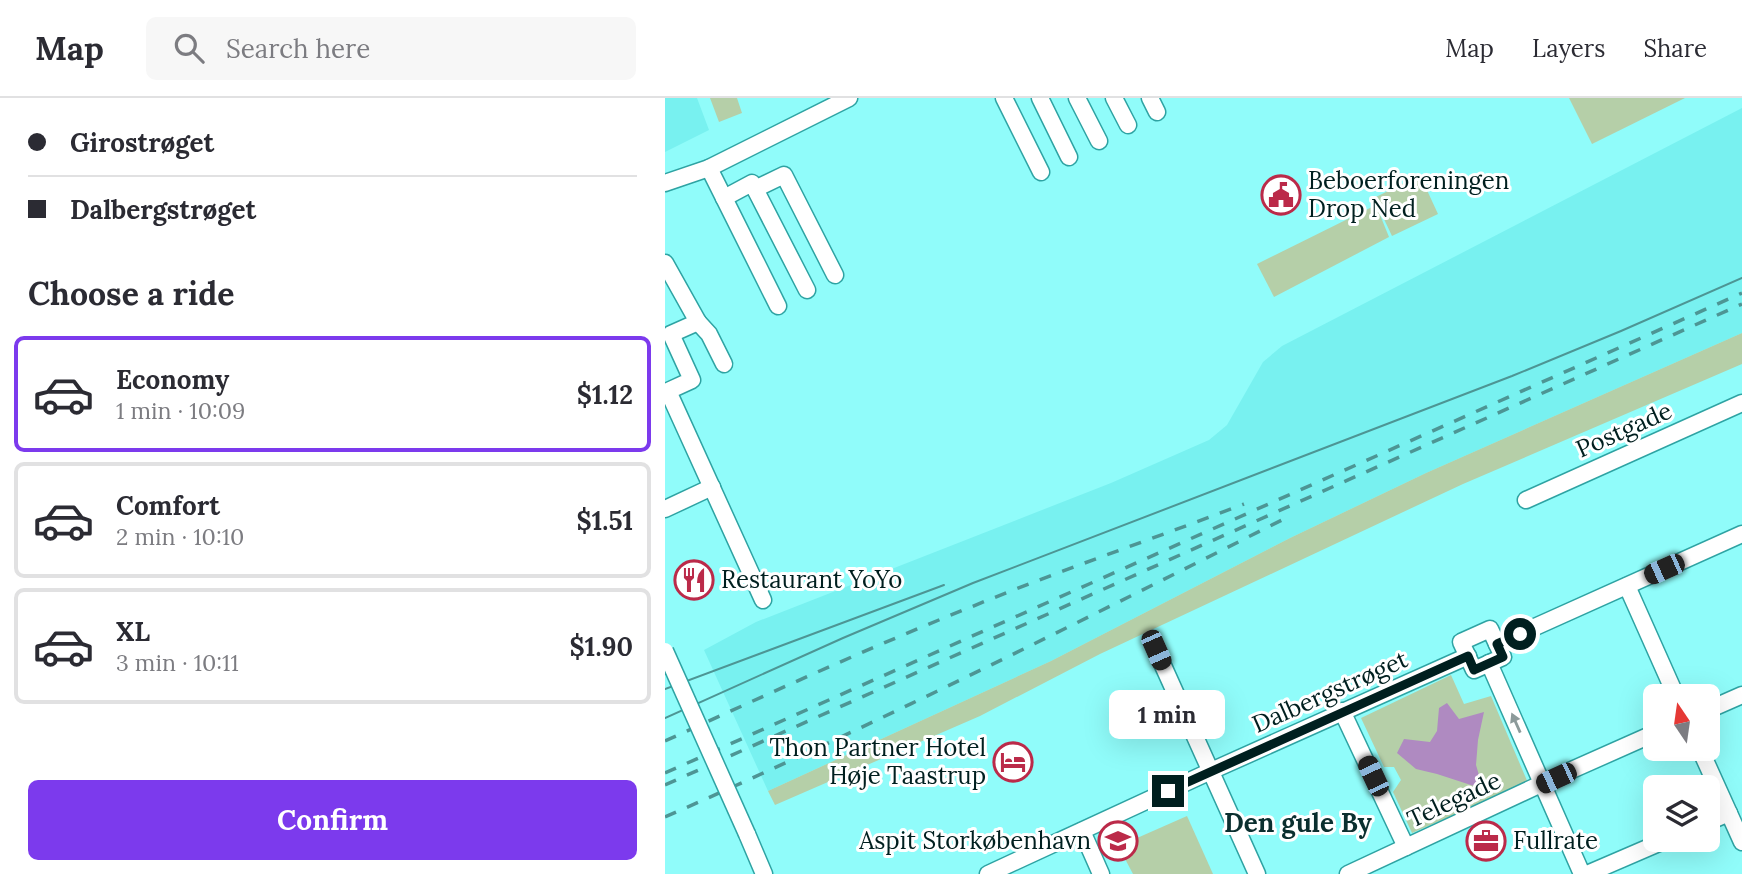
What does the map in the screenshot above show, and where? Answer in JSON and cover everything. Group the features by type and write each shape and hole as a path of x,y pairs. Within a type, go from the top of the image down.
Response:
{"street":[{"path":"665,183 709,168 849,98"},
{"path":"1004,98 1041,172"},
{"path":"1040,98 1069,157"},
{"path":"1077,98 1099,141"},
{"path":"1114,98 1128,125"},
{"path":"665,191 692,180 709,168"},
{"path":"709,168 778,306"},
{"path":"755,189 784,175 835,275"},
{"path":"723,198 752,183 807,290"},
{"path":"665,263 698,322 709,334 724,364"},
{"path":"698,322 668,336 692,380 668,391 763,600"},
{"name":"Postgade","path":"1525,500 1742,403"},
{"path":"665,509 712,487"},
{"path":"1497,644 1742,534"},
{"path":"1627,586 1672,684"},
{"path":"1490,629 1497,644 1503,657 1474,670 1461,642 1490,629"},
{"path":"1156,650 1257,874"},
{"path":"665,651 764,874"},
{"name":"Dalbergstrøget","path":"988,874 1468,656"},
{"path":"1489,663 1585,874 1643,850"},
{"path":"1720,705 1742,695"},
{"path":"1342,711 1406,847"},
{"name":"Telegade","path":"1347,874 1643,738"},
{"path":"1706,761 1734,818 1742,842"},
{"path":"1081,831 1101,874"}],"shaded area":[{"path":"665,98 697,98 709,130 665,152"},
{"path":"1742,108 1742,333 1426,473 1290,538 1051,661 768,791 704,650 756,622 1111,483 1209,440 1227,425 1263,362 1282,346"},
{"path":"1447,703 1459,719 1484,712 1476,765 1481,782 1477,787 1416,769 1397,753 1404,739 1430,742 1437,731 1439,708"}],"green space":[{"path":"710,98 737,98 742,113 719,122"},
{"path":"1569,98 1685,98 1592,144"},
{"path":"1420,175 1438,214 1392,236 1374,198"},
{"path":"1376,205 1389,237 1274,297 1257,264"},
{"path":"1742,333 1742,364 1463,484 1100,654 980,716 775,805 768,791 1051,661 1290,538 1426,473"},
{"path":"1451,675 1464,704 1491,696 1528,783 1412,833 1393,792 1401,780 1394,767 1384,767 1361,718"},
{"path":"1187,816 1213,874 1133,874 1123,855 1128,842"}],"tram line":[{"path":"665,718 973,583 1512,376 1742,278"},
{"path":"665,689 944,585"}],"railway":[{"path":"665,773 1742,293"},
{"path":"665,785 1742,304"},
{"path":"665,741 932,623 1244,504"},
{"path":"665,817 899,709 1284,519"}],"place":[{"name":"Beboerforeningen Drop Ned","path":"1281,195"},
{"name":"Restaurant YoYo","path":"694,580"},
{"name":"Thon Partner Hotel Høje Taastrup","path":"1013,762"},
{"name":"Aspit Storkøbenhavn","path":"1118,841"},
{"name":"Fullrate","path":"1486,841"}],"district":[{"name":"Den gule By","path":"1298,823"}],"route":[{"path":"1168,791 1468,656 1474,670 1503,657 1497,644 1520,634"}]}
